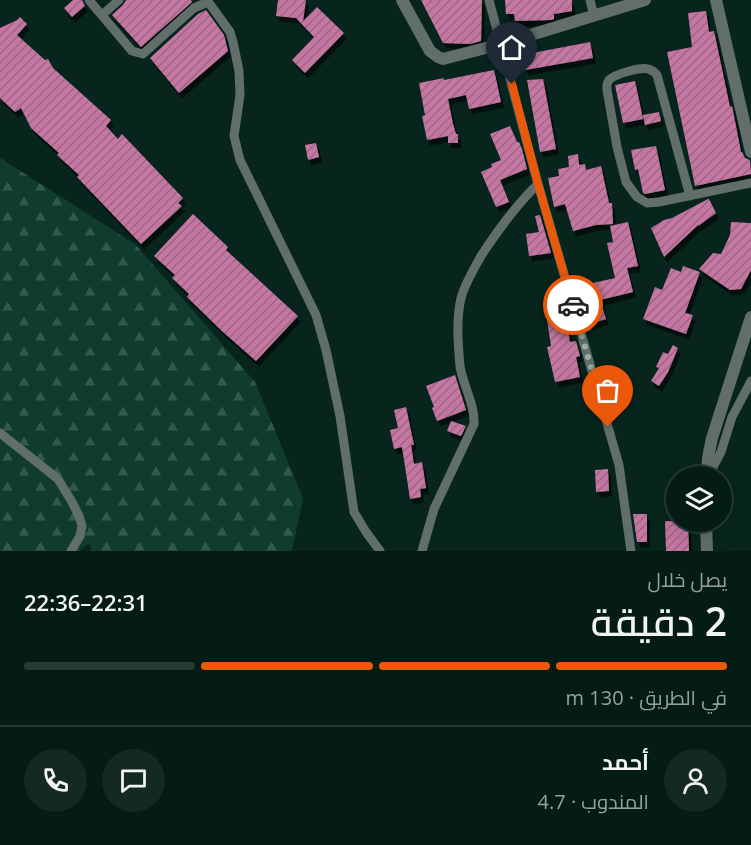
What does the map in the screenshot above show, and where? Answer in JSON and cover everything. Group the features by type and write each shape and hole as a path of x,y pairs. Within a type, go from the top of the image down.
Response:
{"street":[{"path":"89,0 132,51 143,54 191,4 207,1 230,32 239,71 240,95 234,136 240,160 316,315 340,416 354,512 380,551"},
{"path":"102,15 119,0"},
{"path":"402,0 430,51 438,57 448,58 645,0"},
{"path":"489,0 538,184 619,465 631,551"},
{"path":"590,0 594,16"},
{"path":"716,0 751,152"},
{"path":"690,196 657,75 651,69 642,69 628,71 610,79 607,90 617,147 626,182 637,197 647,203 659,202 690,196 751,183"},
{"path":"422,551 434,509 474,424 474,412 461,369 458,332 461,298 472,272 501,225 538,184"},
{"path":"708,466 712,438 751,317"},
{"path":"713,466 721,452 732,417 751,381"},
{"path":"0,433 58,479 72,502 82,526 80,536 71,551"},
{"path":"706,532 707,551"}],"green space":[{"path":"0,158 135,244 255,382 303,498 292,551 91,551 90,543 79,551 0,551"}],"building":[{"path":"73,0 82,0 85,6 72,17 64,8"},
{"path":"126,0 191,0 192,2 141,47 112,15"},
{"path":"278,0 306,0 303,21 317,7 344,33 305,73 292,60 314,37 296,18 276,16"},
{"path":"421,0 482,0 481,41 470,44 443,43"},
{"path":"505,0 572,0 572,11 554,14 554,19 551,20 515,21 514,14 506,14"},
{"path":"206,10 224,35 228,51 179,93 150,58 198,14"},
{"path":"706,11 709,32 714,31 741,152 745,158 750,160 751,174 695,186 667,52 692,47 688,13"},
{"path":"20,17 27,24 17,35 45,60 48,59 53,68 111,120 106,126 118,139 122,134 183,198 178,203 182,206 141,244 77,177 79,175 57,155 59,153 31,128 21,108 15,112 0,98 0,28"},
{"path":"590,42 593,58 525,70 522,55"},
{"path":"494,70 501,102 469,109 466,95 448,99 453,124 458,134 458,143 448,143 448,136 427,140 419,83"},
{"path":"543,79 556,149 540,152 527,80"},
{"path":"635,81 643,119 623,123 615,85"},
{"path":"659,112 661,121 645,125 643,115"},
{"path":"510,126 522,149 527,169 500,180 509,202 496,207 481,172 501,160 490,134"},
{"path":"316,143 319,157 308,160 305,145"},
{"path":"656,146 665,190 645,194 638,169 635,170 631,150"},
{"path":"578,154 579,165 585,164 586,170 601,166 609,203 612,203 613,224 596,225 573,231 565,204 554,207 548,178 559,176 558,169 569,167 568,156"},
{"path":"708,199 716,213 698,226 699,224 664,257 651,228"},
{"path":"193,214 228,247 226,250 298,316 256,361 187,297 189,294 172,278 175,275 154,256"},
{"path":"540,215 551,253 529,256 526,234 539,232 535,216"},
{"path":"628,222 638,266 627,268 633,292 600,300 606,319 590,324 580,286 615,278 607,243 613,242 610,226"},
{"path":"731,222 751,223 751,270 741,289 730,290 699,269 713,253 721,254 730,235"},
{"path":"683,266 700,272 685,313 693,315 686,334 643,319 655,287 662,290 671,268 681,272"},
{"path":"566,317 570,342 576,341 580,356 576,357 580,377 555,382 547,347 551,346 547,320"},
{"path":"673,345 678,348 659,386 651,381 659,368 656,367 663,352 668,354"},
{"path":"455,375 466,410 437,421 426,386"},
{"path":"406,407 414,445 411,445 414,464 422,462 426,488 420,489 421,497 410,499 402,447 394,449 390,430 398,428 394,410"},
{"path":"451,421 466,426 461,436 447,431"},
{"path":"608,469 609,491 596,492 595,470"},
{"path":"633,514 647,514 647,542 637,542"},
{"path":"665,521 666,532 688,532 689,551 666,551"}],"way so far":[{"path":"573,305 608,427"}],"route":[{"path":"512,84 573,305"}]}
